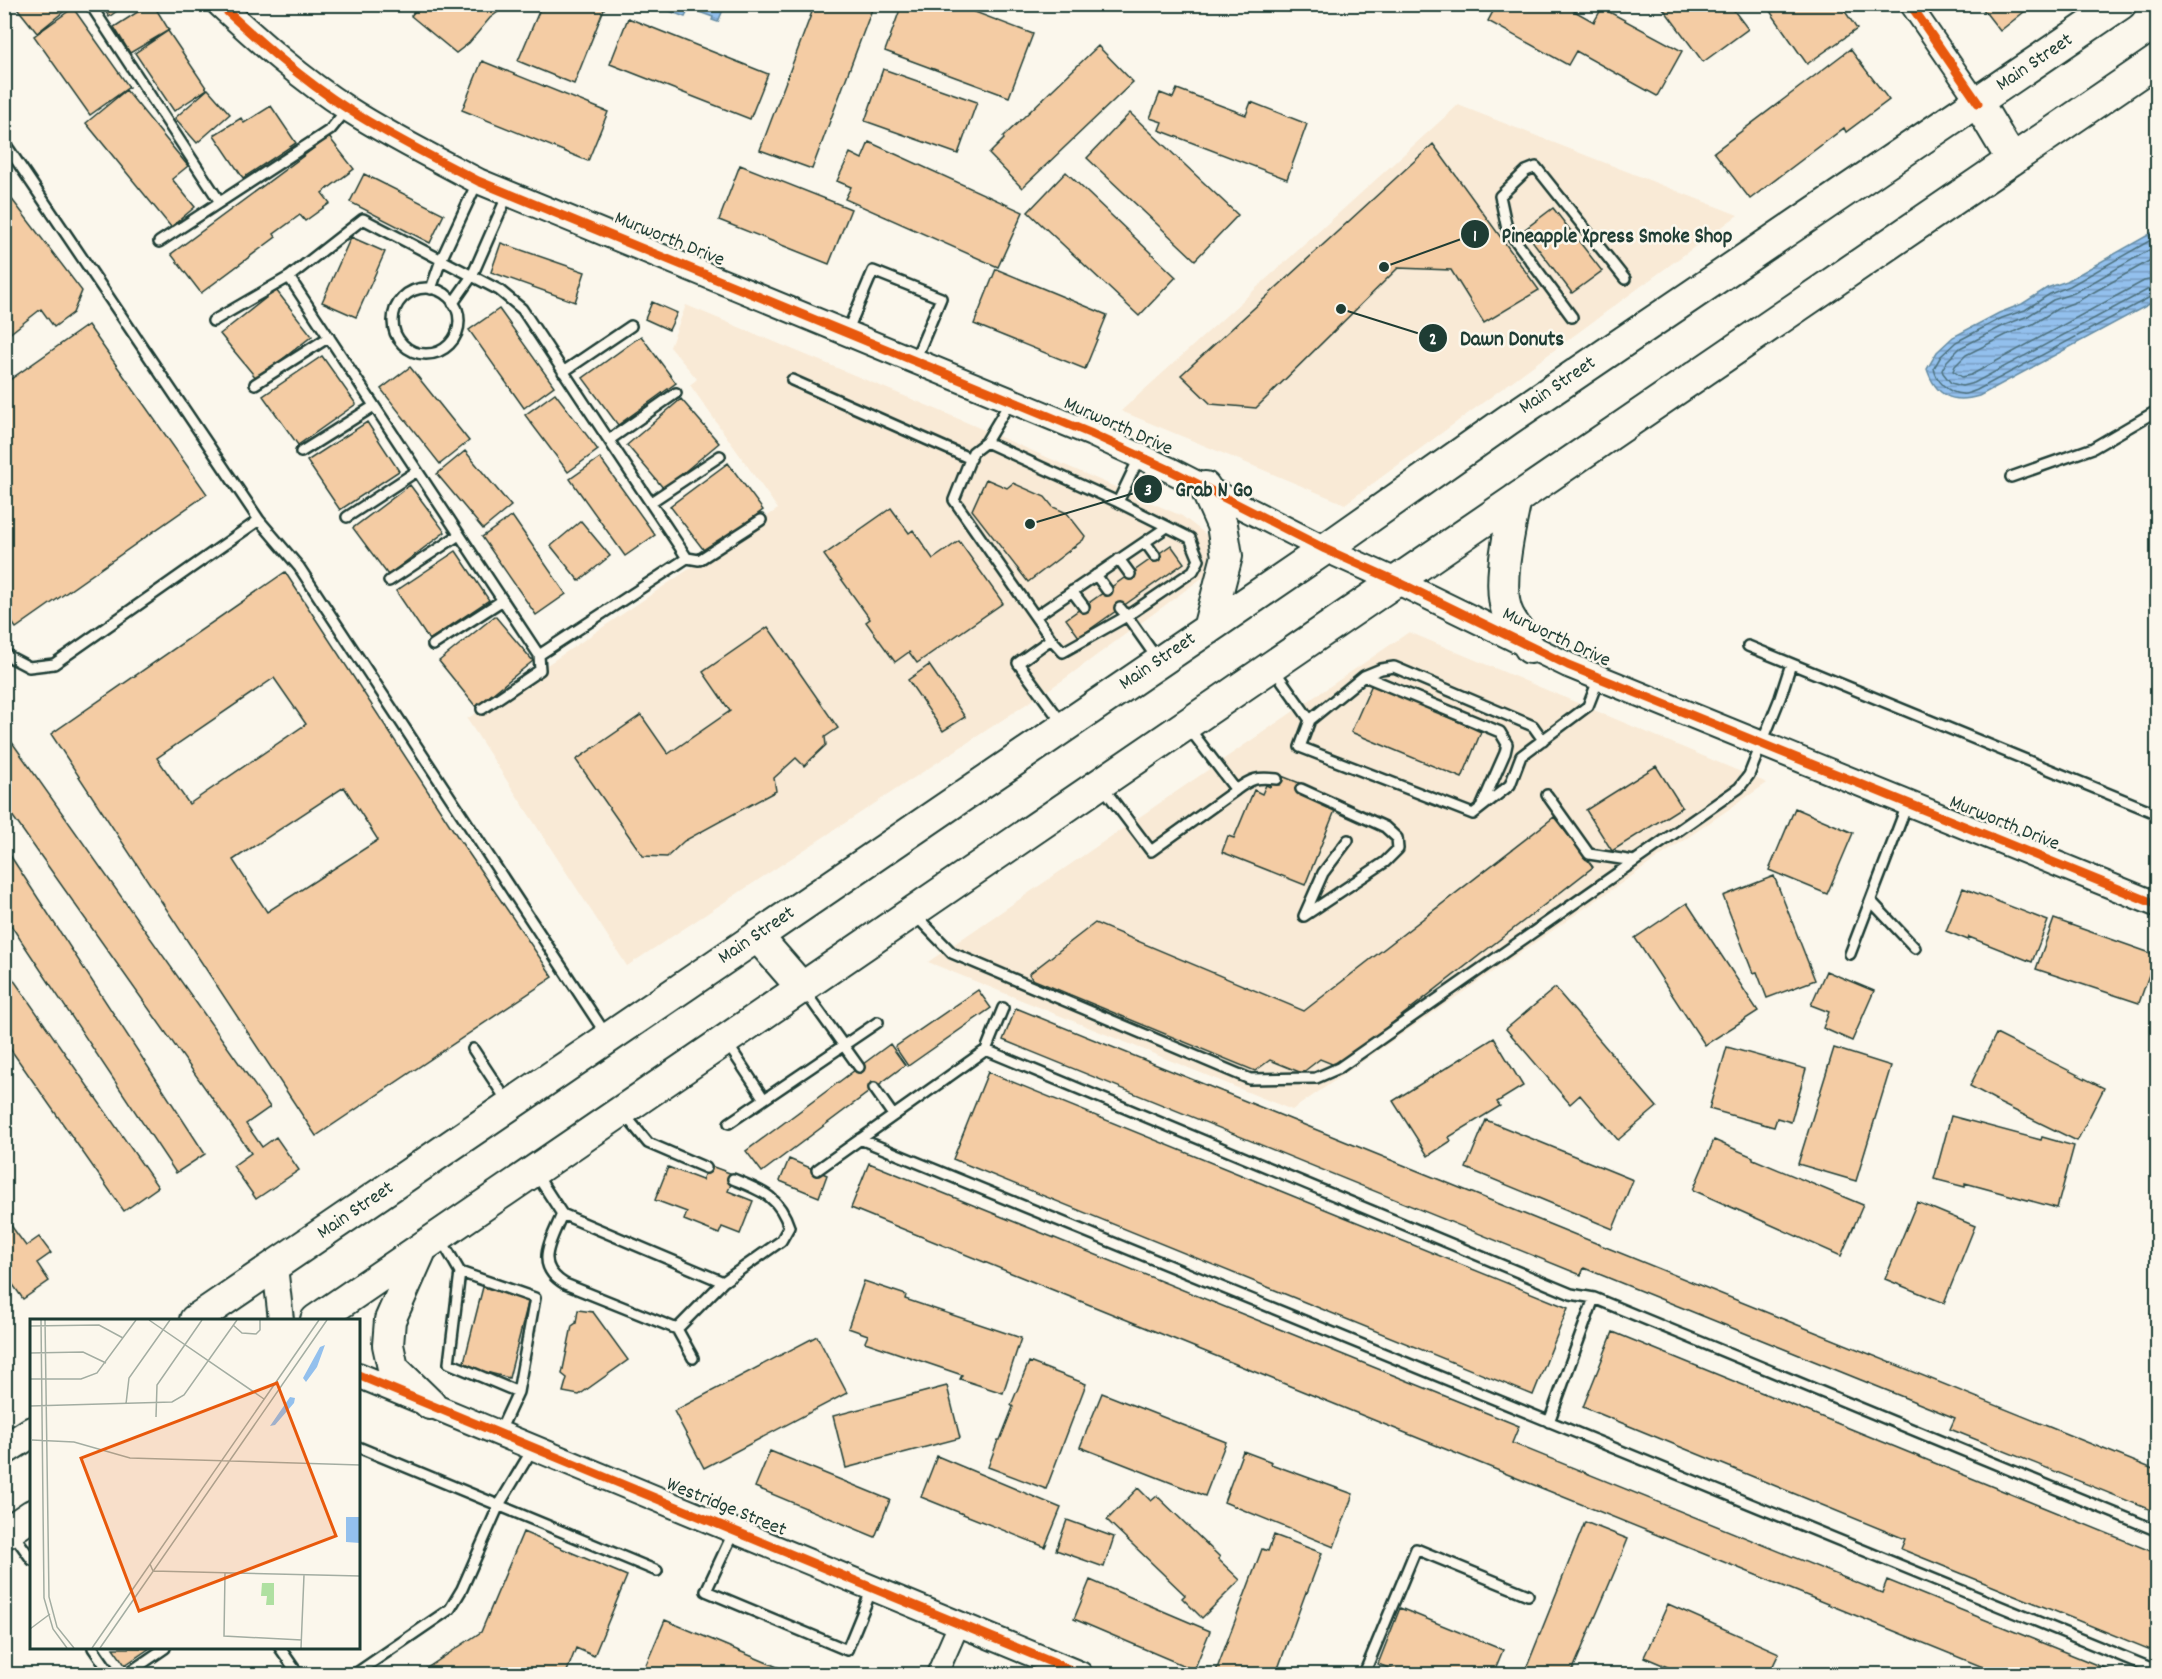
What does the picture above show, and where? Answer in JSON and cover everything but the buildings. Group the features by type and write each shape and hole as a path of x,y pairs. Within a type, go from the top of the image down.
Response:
{"main road":[{"name":"Main Street","path":"196,1319 1325,549 1508,420 2121,4"},
{"path":"317,1319 803,989 2157,60"},
{"path":"1978,103 2012,160"},
{"path":"1205,487 1222,525 1227,556 1208,629"},
{"path":"1516,499 1504,559 1504,588 1508,614 1530,648"},
{"path":"757,936 803,989"},
{"path":"430,1242 390,1320 388,1345 393,1368 430,1404"},
{"path":"4,1450 30,1433"}],"street":[{"name":"Murworth Drive","path":"219,4 268,50 347,109 478,181 1092,434 1205,487 1325,549 1396,581 1530,648 1599,678 2157,905"},
{"path":"1910,4 1978,103"},
{"path":"275,1266 280,1319"},
{"name":"Westridge Street","path":"360,1376 1080,1674"},
{"path":"937,1674 959,1624"}],"lane":[{"path":"90,4 220,202"},
{"path":"159,242 330,130 347,109"},
{"path":"4,142 259,520 299,567 608,1038"},
{"path":"1572,317 1507,229 1500,195 1526,171 1536,167 1626,279"},
{"path":"431,289 441,260 478,181"},
{"path":"453,303 472,276 508,194"},
{"path":"213,321 289,277 363,219 499,290 522,309 687,558 699,561 761,520"},
{"path":"847,332 873,271 892,278 940,298 915,360"},
{"path":"289,277 539,655 540,670 482,709"},
{"path":"431,289 440,291 453,303 458,314 458,325 449,344 440,351 429,354 418,353 408,349 399,341 394,331 395,309 409,292 431,289"},
{"path":"563,372 631,326"},
{"path":"255,384 329,337"},
{"path":"792,380 971,459"},
{"path":"609,440 676,393"},
{"path":"986,442 1118,502 1190,538 1199,560 1193,572 1150,600 1123,612 1063,652 1051,639 954,500 973,452 986,442 1011,400"},
{"path":"301,452 374,406"},
{"path":"2011,477 2093,448 2157,410"},
{"path":"651,502 720,456"},
{"path":"1118,502 1140,456"},
{"path":"346,517 417,471"},
{"path":"4,652 28,667 54,664 259,520"},
{"path":"1036,616 1167,527"},
{"path":"389,581 459,535"},
{"path":"1145,542 1155,556"},
{"path":"539,655 687,558"},
{"path":"1119,559 1130,574"},
{"path":"1168,574 1175,584"},
{"path":"1096,575 1107,590"},
{"path":"1072,591 1084,607"},
{"path":"1143,592 1150,600"},
{"path":"433,645 503,600"},
{"path":"1123,612 1159,662"},
{"path":"1051,639 1018,663 1065,726"},
{"path":"1748,646 2157,814"},
{"path":"912,913 952,954 1239,1075 1250,1079 1316,1078 1340,1068 1739,788 1749,775 1791,664"},
{"path":"1272,666 1310,720"},
{"path":"1543,740 1533,726 1394,667 1381,669 1364,676 1310,720 1300,747 1473,814 1510,785 1521,756 1543,740 1588,706 1599,678"},
{"path":"1364,676 1500,732 1507,744 1505,753 1481,808"},
{"path":"1186,725 1236,790"},
{"path":"1100,784 1151,851 1251,780 1260,777 1277,779"},
{"path":"1301,789 1385,827 1397,838 1398,849 1385,862 1304,916 1323,873 1348,840"},
{"path":"1547,795 1589,854 1634,861"},
{"path":"1850,954 1908,803"},
{"path":"1871,901 1915,948"},
{"path":"803,989 859,1067"},
{"path":"817,1170 986,1050 1003,1008"},
{"path":"729,1123 878,1022"},
{"path":"726,1041 764,1099"},
{"path":"473,1049 510,1105"},
{"path":"986,1050 1571,1294 1594,1298 2157,1531"},
{"path":"874,1088 893,1115"},
{"path":"622,1111 648,1143 706,1168"},
{"path":"860,1139 2157,1671"},
{"path":"535,1171 562,1214 723,1282"},
{"path":"677,1329 723,1282 781,1241 789,1227 778,1203 763,1191 733,1179"},
{"path":"562,1214 545,1257 548,1268 556,1278 565,1284 677,1329 693,1358"},
{"path":"430,1242 460,1272 535,1298 518,1392 499,1433"},
{"path":"460,1272 449,1363 518,1392"},
{"path":"1549,1422 1594,1298"},
{"path":"360,1448 657,1571"},
{"path":"355,1674 450,1609 462,1589 499,1505 533,1448"},
{"path":"16,1526 30,1556"},
{"path":"734,1531 706,1591 847,1650 873,1588"},
{"path":"1364,1674 1416,1549 1528,1595"},
{"path":"94,1649 111,1674"},
{"path":"127,1674 162,1649"},
{"path":"280,1649 298,1674"}],"shaded area":[{"path":"1458,105 1738,215 1345,504 1121,411"},
{"path":"686,305 938,410 1182,516 1212,539 1213,570 1063,680 627,966 467,719 778,509 690,385 697,379 670,347"},
{"path":"1409,632 1767,783 1292,1110 928,962"}],"water":[{"path":"669,4 725,5 718,22 712,20 713,17 685,7 684,9 688,11 685,17 667,10"},
{"path":"2157,230 2157,300 1979,396 1953,398 1940,392 1935,386 1927,369 1937,352 1953,337 1999,313 2022,304 2047,288 2067,281"}],"cycle path":[{"path":"219,4 281,60 331,97 396,138 478,181 1092,434 1568,665 2158,905"},
{"path":"1910,4 1978,103"},
{"path":"360,1376 1080,1674"}],"place":[{"name":"Pineapple Xpress Smoke Shop","path":"1384,267"},
{"name":"Dawn Donuts","path":"1341,309"},
{"name":"Grab N Go","path":"1030,524"}]}
